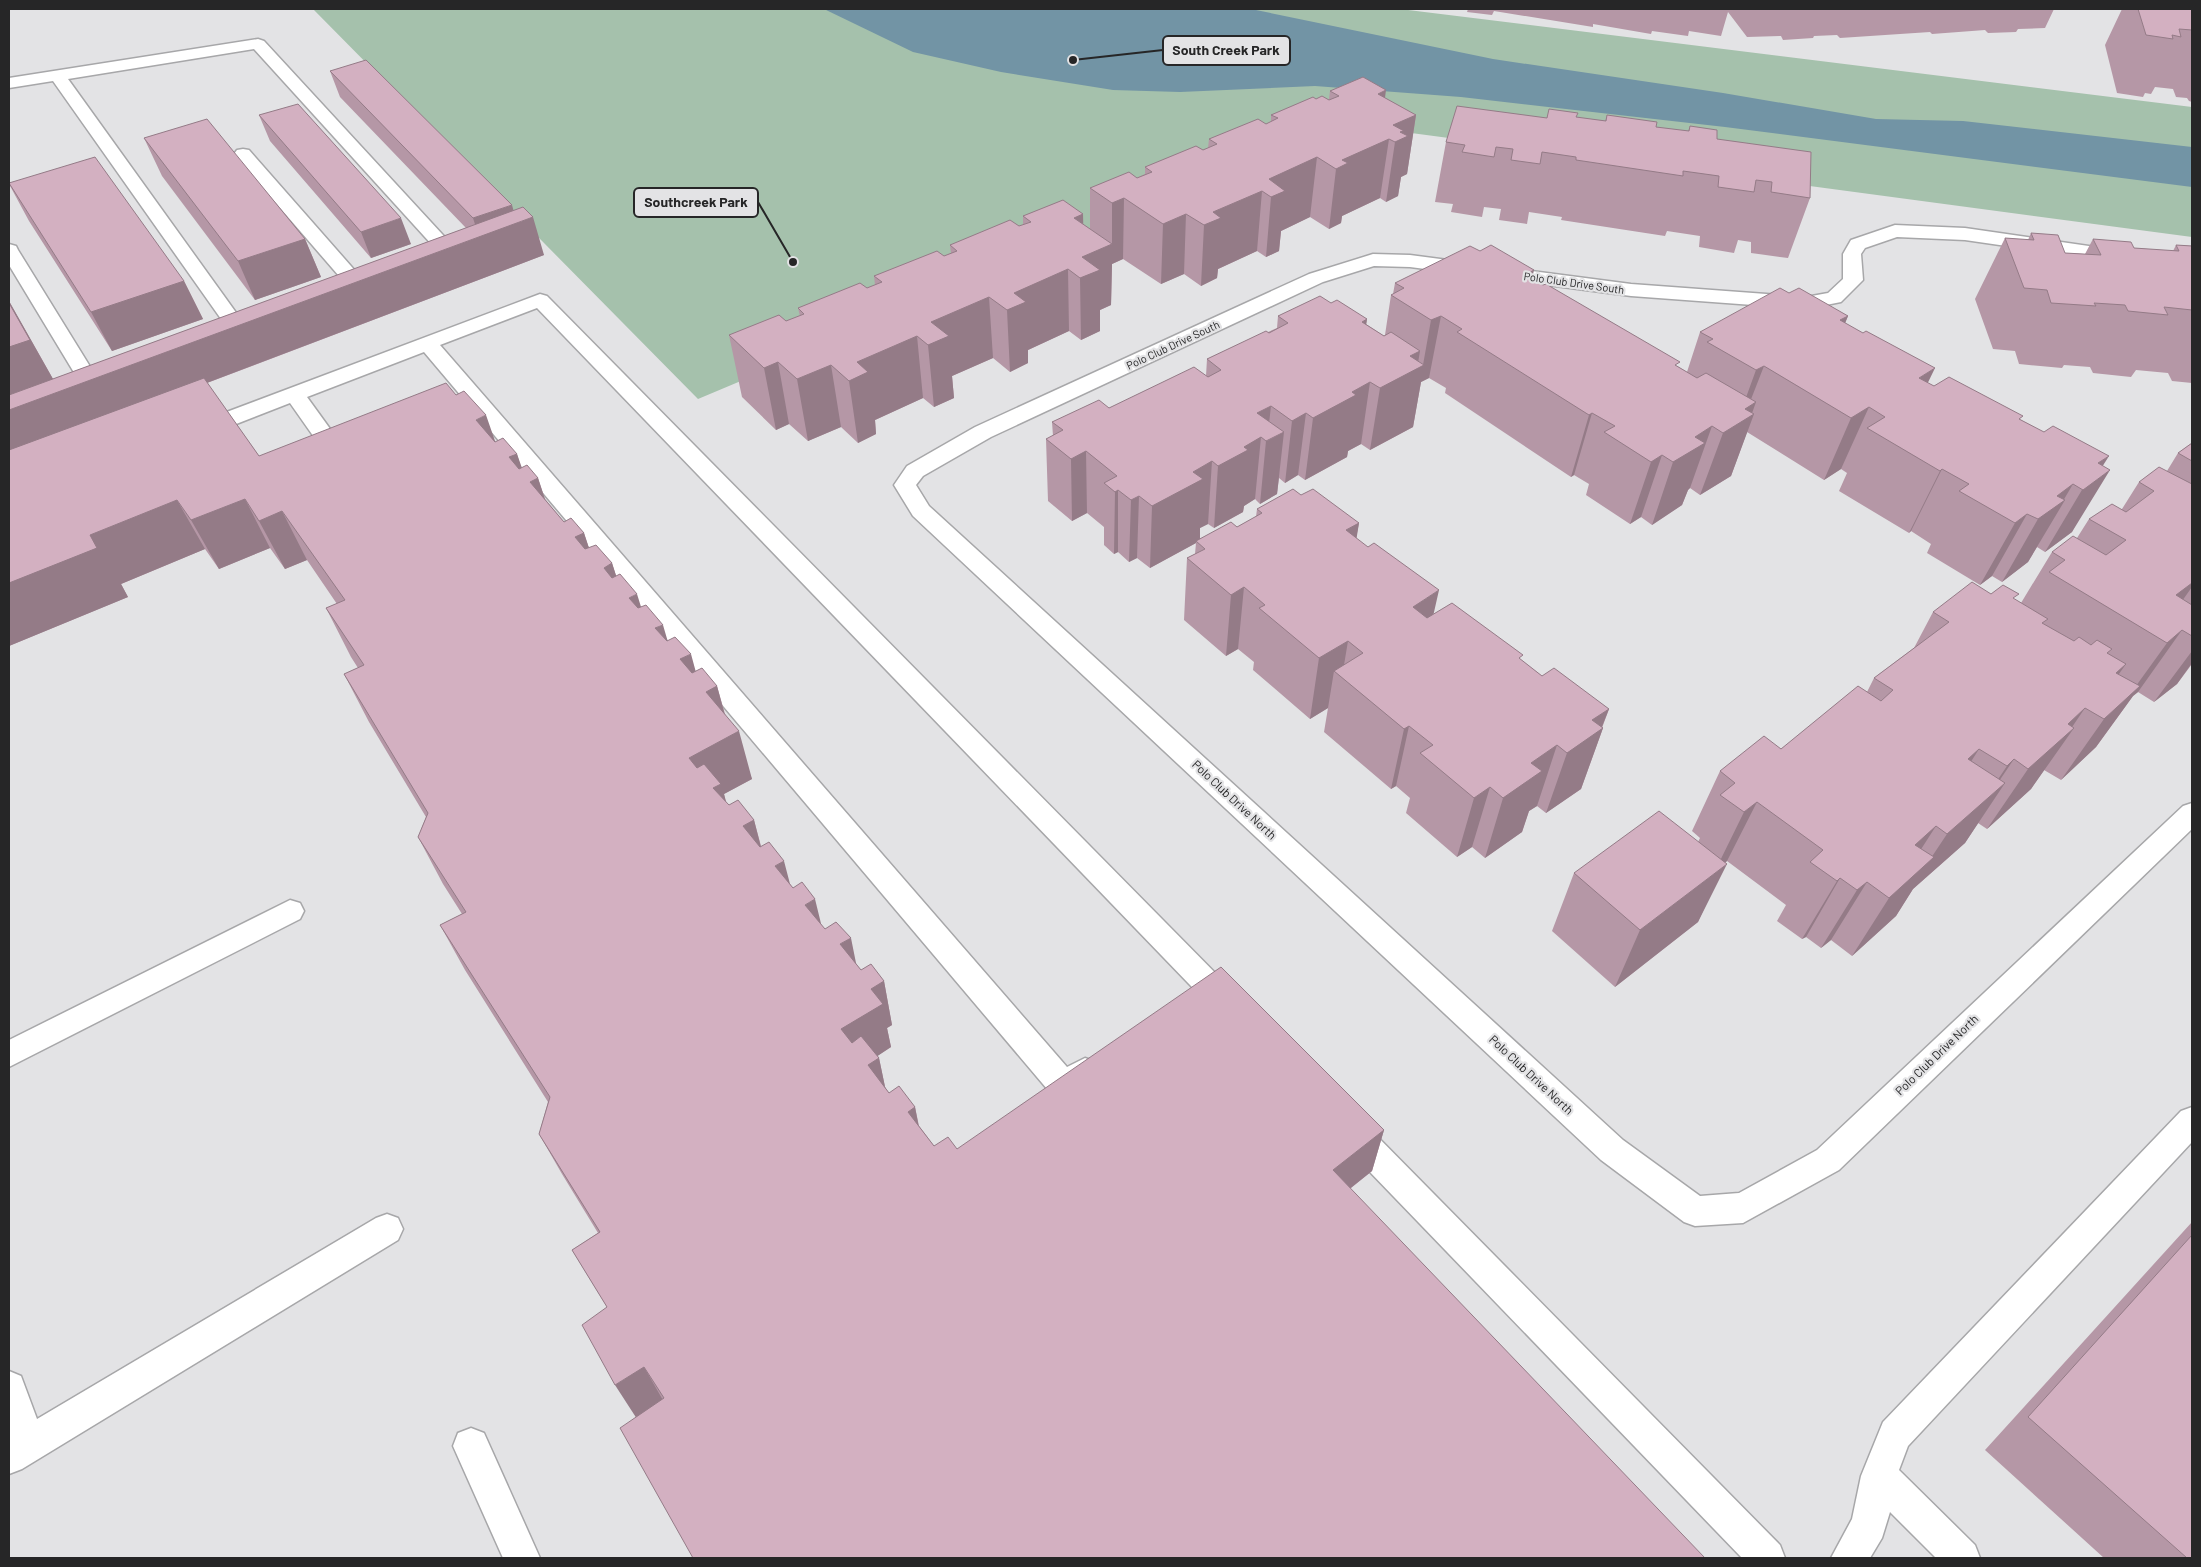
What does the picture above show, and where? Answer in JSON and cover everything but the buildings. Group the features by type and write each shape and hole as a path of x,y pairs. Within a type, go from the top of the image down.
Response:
{"lane":[{"path":"9,83 258,44 456,260 438,267"},
{"path":"57,76 245,339"},
{"path":"243,154 365,294"},
{"name":"Polo Club Drive South","path":"905,484 914,471 984,432 1316,278 1373,260 1410,261 1631,290 1806,302 1834,298 1853,280 1852,254 1858,244 1895,232 1965,234 2192,267"},
{"path":"9,250 97,394"},
{"path":"346,301 383,287"},
{"path":"174,440 540,300 1202,992 1244,1022"},
{"path":"226,346 263,332"},
{"path":"427,343 1064,1086 1104,1058"},
{"path":"294,394 348,468"},
{"name":"Polo Club Drive North","path":"905,484 921,511 1612,1150 1695,1211 1742,1208 1828,1160 2192,813"},
{"path":"9,1054 290,911"},
{"path":"1335,1115 1767,1558"},
{"path":"1849,1558 1868,1524 1879,1476 1895,1434 2192,1121"},
{"path":"9,1388 18,1450 387,1229"},
{"path":"471,1446 522,1558"},
{"path":"1879,1476 1962,1558"}],"green space":[{"path":"313,9 1400,9 2192,107 2192,237 1351,125 698,399"}],"water":[{"path":"824,9 1251,9 1493,59 1723,93 1876,119 1963,121 2192,147 2192,187 1725,127 1461,97 1315,86 1180,92 1113,90 1001,72 913,52"}],"place":[{"name":"South Creek Park","path":"1073,60"},
{"name":"Southcreek Park","path":"793,262"}]}
